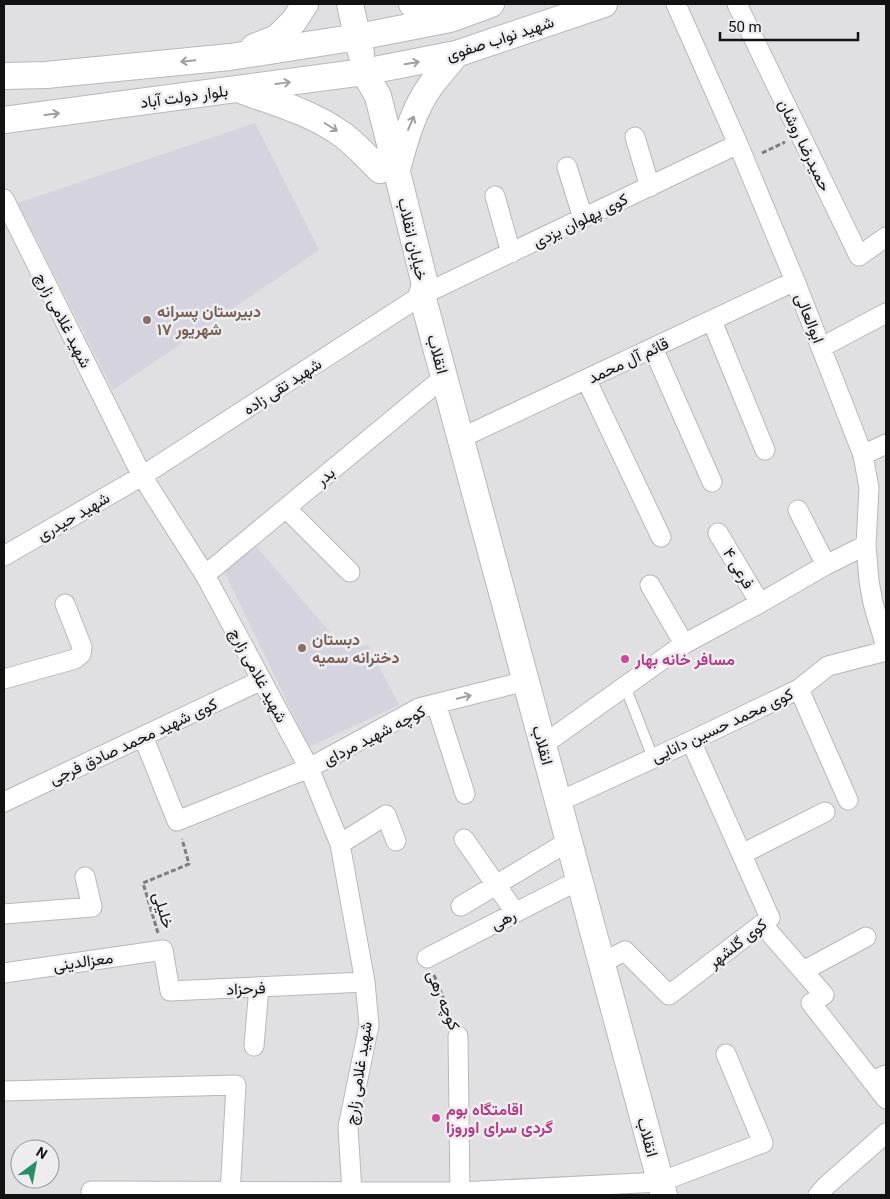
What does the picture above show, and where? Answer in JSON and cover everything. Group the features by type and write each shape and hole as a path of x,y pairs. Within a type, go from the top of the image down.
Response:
{"main road":[{"path":"230,57 277,38 294,21 305,4"},
{"name":"خیابان انقلاب","path":"350,4 364,72 378,96 388,170 425,284 422,295"},
{"path":"412,4 450,19"},
{"name":"شهید نواب صفوی","path":"358,36 450,19 491,4"},
{"name":"شهید نواب صفوی","path":"364,72 456,54 604,4"},
{"name":"بلوار دولت آباد","path":"4,76 46,75 230,57 358,36"},
{"path":"237,89 302,112 320,121 344,135 388,170 430,86 456,54"},
{"name":"بلوار دولت آباد","path":"8,120 364,72"},
{"path":"4,76 18,85 25,99 24,107 20,113 8,120"},
{"name":"انقلاب","path":"422,295 662,1189"}],"street":[{"name":"ابوالعالی","path":"676,4 742,152 796,281 863,455 869,488 866,545 878,577 873,602 886,647"},
{"name":"حمیدرضا روشان","path":"737,4 859,256 886,237"},
{"path":"635,137 650,187"},
{"name":"کوی پهلوان یزدی","path":"422,295 650,187 742,152"},
{"path":"567,167 583,218"},
{"path":"495,196 511,253"},
{"name":"شهید غلامی زارچ","path":"4,199 142,476 205,574 310,768 340,844 364,982 369,1025 348,1127 352,1192"},
{"name":"قائم آل محمد","path":"461,438 796,281"},
{"name":"شهید تقی زاده","path":"142,476 422,295"},
{"path":"822,347 886,313"},
{"path":"712,321 765,450"},
{"path":"653,348 712,482"},
{"name":"بدر","path":"205,574 444,377"},
{"path":"586,379 661,538"},
{"path":"863,455 886,444"},
{"name":"شهید حیدری","path":"4,556 142,476"},
{"path":"286,508 350,572"},
{"path":"798,510 826,565"},
{"name":"فرعی ۴","path":"718,533 760,603"},
{"path":"543,745 684,644 826,565 866,545"},
{"path":"650,585 684,644"},
{"path":"4,679 75,659 81,654 82,647 65,604"},
{"name":"کوی محمد حسین دانایی","path":"558,802 799,689 828,666 886,652"},
{"name":"کوی شهید محمد صادق فرجی","path":"4,802 262,680"},
{"name":"کوچه شهید مردای","path":"177,821 310,768 419,708 526,681"},
{"path":"799,689 848,800"},
{"path":"436,704 465,794"},
{"path":"143,736 177,821"},
{"name":"کوی گلشهر","path":"601,963 626,951 669,996 770,918 691,741"},
{"path":"742,854 825,812"},
{"path":"340,844 386,815 396,841"},
{"path":"464,840 516,912"},
{"path":"461,906 569,841"},
{"path":"4,914 92,907 85,877"},
{"name":"رهی","path":"427,958 579,880"},
{"path":"762,924 824,995 811,1003 879,1078 886,1099"},
{"path":"803,971 866,938"},
{"name":"معزالدینی","path":"4,973 163,950"},
{"name":"فرحزاد","path":"163,950 170,991 364,982"},
{"path":"254,1046 259,987"},
{"name":"کوچه رهی","path":"458,1036 461,1194"},
{"path":"92,1195 91,1191 461,1194 662,1189 763,1143 726,1054"},
{"path":"4,1092 236,1085 230,1193"},
{"path":"818,1195 886,1133"}],"lane":[{"path":"625,686 653,758"}],"path":[{"path":"742,152 800,135"},
{"name":"خلیلی","path":"163,950 143,883 189,864 177,821"},
{"name":"کوچه رهی","path":"427,958 458,1036"}],"shaded area":[{"name":"دبیرستان پسرانه ۱۷ شهریور","path":"255,123 319,250 113,390 18,203"},
{"name":"دبستان دخترانه سمیه","path":"257,547 345,650 368,645 399,705 309,747 224,571"}],"place":[{"name":"دبیرستان پسرانه ۱۷ شهریور","path":"147,320"},
{"name":"دبستان دخترانه سمیه","path":"302,648"},
{"name":"مسافر خانه بهار","path":"625,659"},
{"name":"اقامتگاه بوم گردی سرای اوروزا","path":"436,1118"}]}
